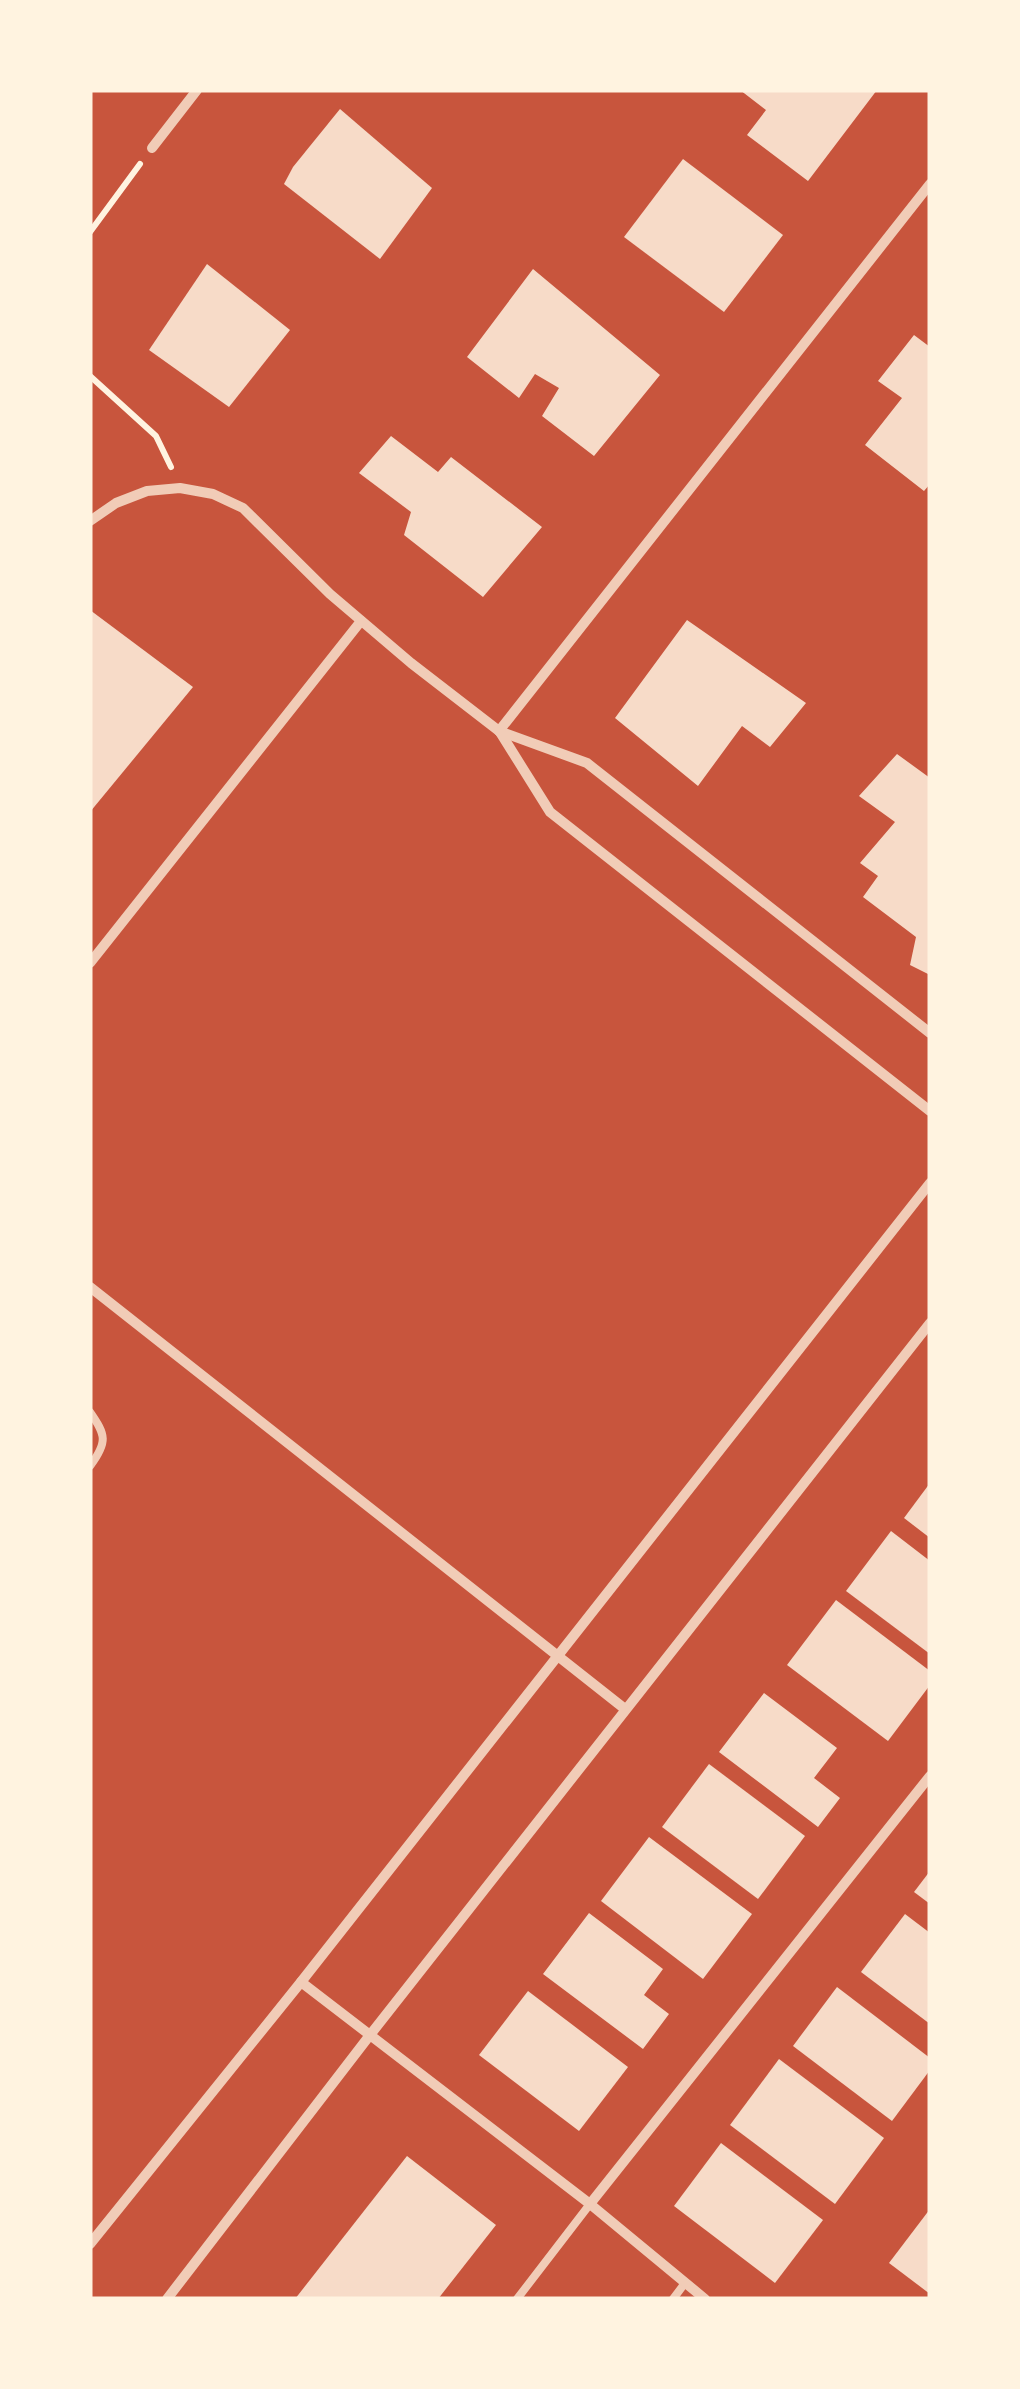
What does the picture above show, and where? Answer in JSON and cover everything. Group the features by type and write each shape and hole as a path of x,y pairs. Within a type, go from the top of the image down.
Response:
{"street":[{"path":"152,148 197,90"},
{"path":"499,732 930,184"},
{"path":"90,521 116,503 147,491 180,488 214,494 244,508 330,594 499,732 587,763 930,1033"},
{"path":"90,963 361,620"},
{"path":"499,732 550,812 930,1111"},
{"path":"90,2244 302,1982 930,1184"},
{"path":"90,1287 626,1709"},
{"path":"167,2299 930,1323"},
{"path":"590,2204 930,1776"},
{"path":"302,1982 590,2204 705,2299"}],"lane":[{"path":"90,1412 104,1432 102,1450 90,1466"},
{"path":"516,2299 590,2204"},
{"path":"673,2299 685,2283"}],"path":[{"path":"90,232 152,148"},
{"path":"90,376 156,436 180,488"}],"building":[{"path":"740,90 877,90 808,181 747,135 766,110"},
{"path":"340,109 432,188 380,259 284,184"},
{"path":"683,159 783,235 724,312 624,237"},
{"path":"207,264 290,330 229,407 149,350"},
{"path":"533,269 660,375 594,456 542,416 559,388 535,374 519,398 467,357"},
{"path":"914,335 930,347 930,484 924,491 865,445 902,398 878,381"},
{"path":"391,436 438,472 451,457 542,527 483,597 404,535 411,512 359,473"},
{"path":"90,610 193,687 90,812"},
{"path":"687,620 806,703 770,747 742,726 698,786 615,718"},
{"path":"897,754 930,778 930,975 910,965 916,937 863,897 878,876 860,863 895,822 859,796"},
{"path":"930,1483 930,1538 904,1518"},
{"path":"891,1531 930,1561 930,1654 846,1591"},
{"path":"836,1600 930,1671 930,1685 888,1741 787,1665"},
{"path":"764,1693 837,1748 814,1778 840,1798 818,1827 719,1752"},
{"path":"709,1764 805,1836 758,1899 662,1827"},
{"path":"649,1837 752,1914 703,1979 601,1901"},
{"path":"930,1871 930,1904 914,1892"},
{"path":"589,1913 663,1969 644,1995 669,2014 643,2049 543,1974"},
{"path":"905,1914 930,1933 930,2024 861,1972"},
{"path":"837,1987 930,2058 930,2070 892,2121 793,2046"},
{"path":"528,1991 628,2067 579,2131 479,2055"},
{"path":"779,2059 884,2138 835,2204 730,2125"},
{"path":"721,2143 823,2220 775,2283 674,2206"},
{"path":"407,2156 496,2225 438,2299 295,2299"},
{"path":"930,2209 930,2294 889,2263"}]}
